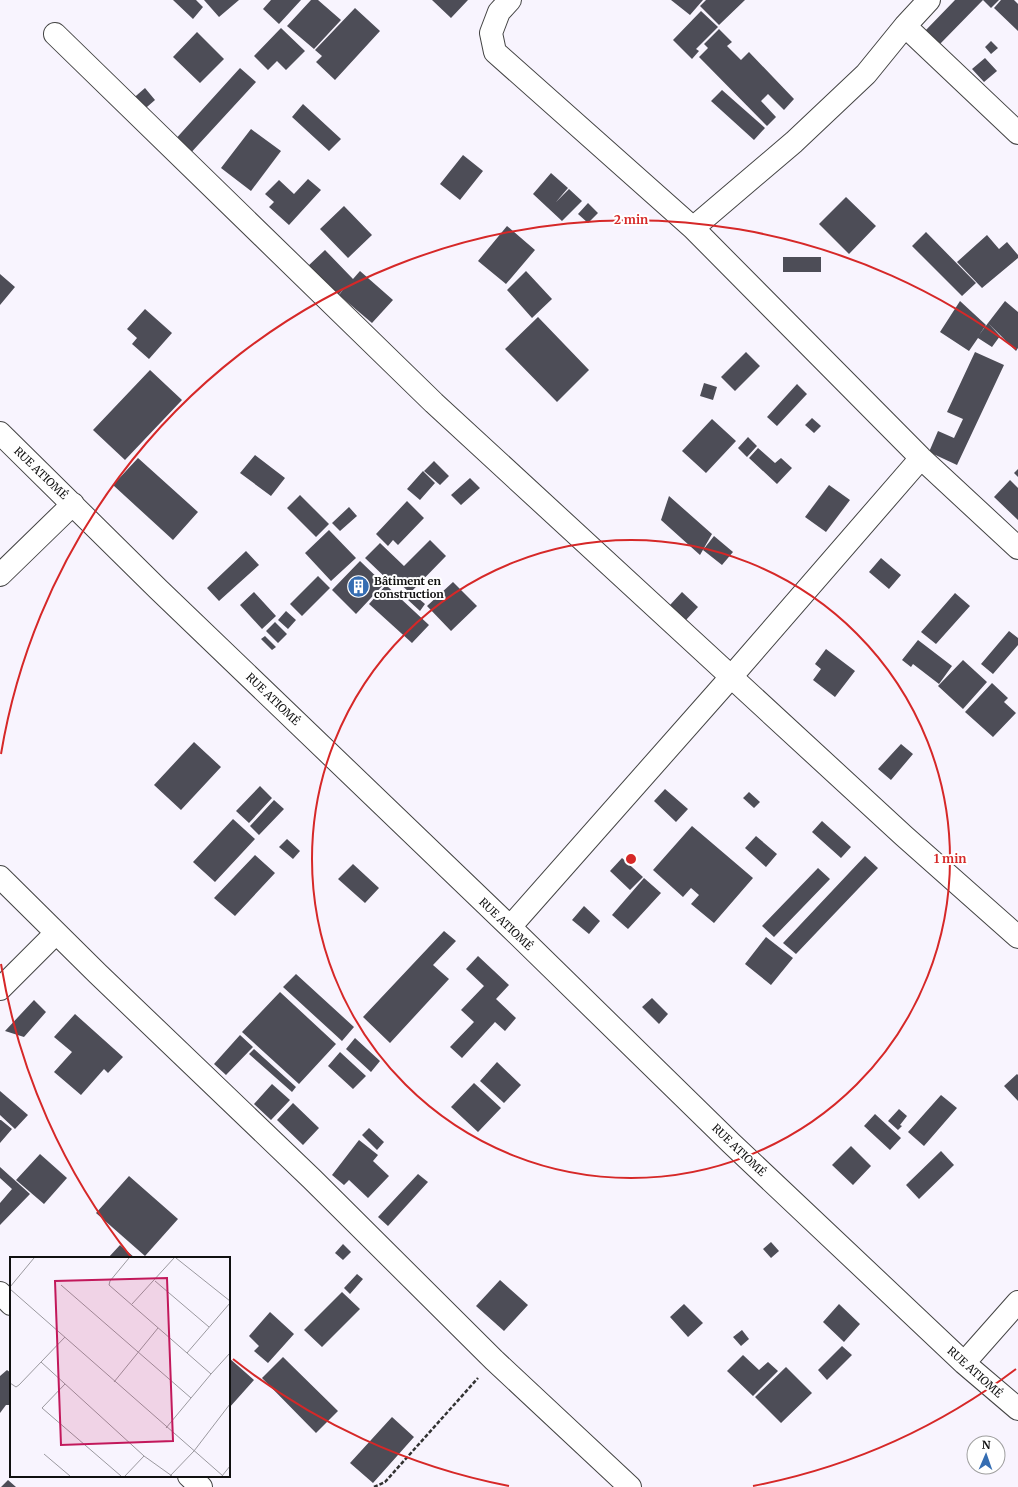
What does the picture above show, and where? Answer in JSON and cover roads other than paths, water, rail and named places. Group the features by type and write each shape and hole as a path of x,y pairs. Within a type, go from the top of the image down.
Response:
{"street":[{"path":"510,0 499,12 491,33 494,52 693,228 921,458 1018,548"},
{"path":"693,228 794,142 866,74 905,26 930,0"},
{"path":"905,26 1018,133"},
{"path":"54,34 434,402 904,836 1018,937"},
{"name":"RUE ATIOMÉ","path":"0,433 164,595 510,927 731,1142 964,1363 1018,1410"},
{"path":"510,927 731,677 921,458"},
{"path":"0,574 73,504"},
{"path":"0,877 98,974 312,1179 494,1360 630,1487"},
{"path":"0,989 56,933"},
{"path":"0,1293 10,1303"},
{"path":"964,1363 1018,1302"},
{"path":"190,1477 201,1487"}],"place":[{"name":"Bâtiment en construction","path":"358,587"}]}
